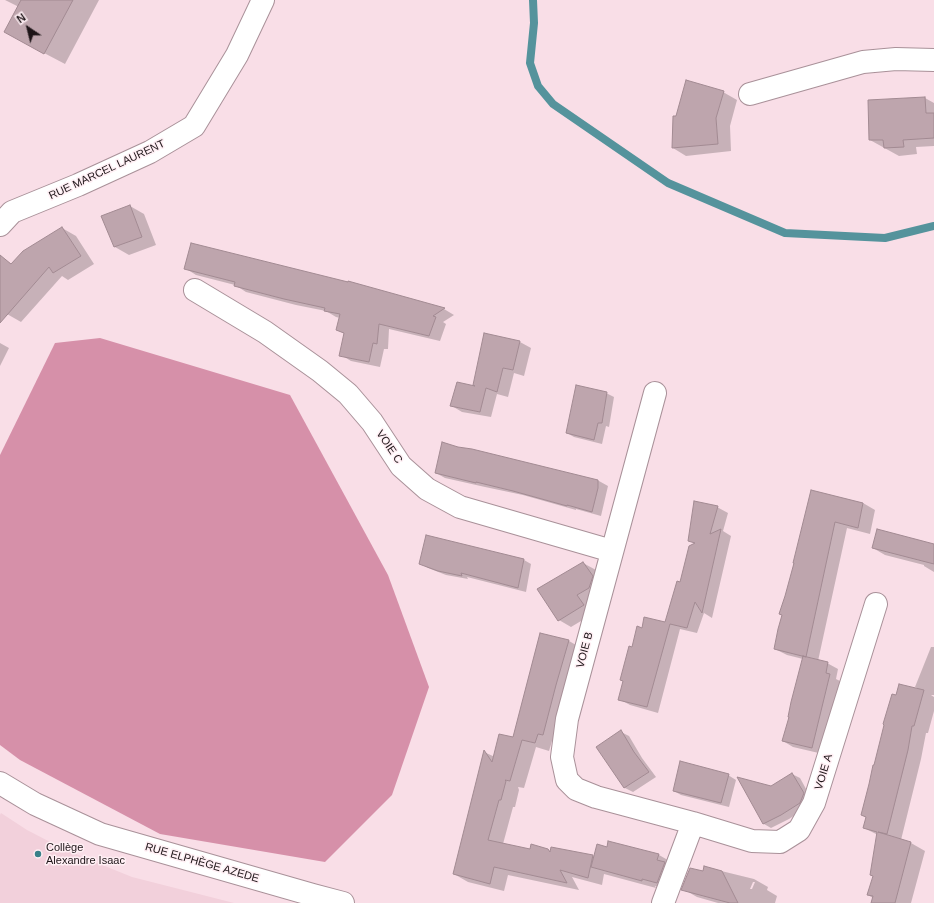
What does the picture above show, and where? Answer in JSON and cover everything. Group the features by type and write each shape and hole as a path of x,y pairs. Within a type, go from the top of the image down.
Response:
{"street":[{"name":"RUE MARCEL LAURENT","path":"0,225 12,212 78,185 150,152 194,126 237,55 263,0"},
{"path":"750,94 862,62 896,59 934,60"},
{"name":"VOIE C","path":"195,290 265,332 320,371 348,394 372,422 401,466 427,489 460,507 612,551"},
{"name":"VOIE B","path":"655,393 567,719 562,757 567,780 576,789 596,797 693,822"},
{"name":"VOIE A","path":"693,822 752,841 780,842 799,830 814,803 876,604"},
{"name":"RUE ELPHÈGE AZEDE","path":"0,783 35,804 100,834 343,903"},
{"path":"663,903 693,822"}],"shaded area":[{"path":"100,338 290,395 388,575 429,687 392,795 325,862 160,834 20,760 0,745 0,455 55,343"},
{"name":"Collège Alexandre Isaac","path":"1,813 27,830 58,846 132,877 234,903 0,903"}],"building":[{"path":"21,0 73,0 44,54 4,32"},
{"path":"686,80 724,91 716,118 718,144 672,148 673,116 676,116"},
{"path":"925,97 926,113 934,113 934,138 903,140 904,147 884,148 883,140 869,140 868,100"},
{"path":"130,205 142,237 114,247 101,216"},
{"path":"62,227 81,256 53,273 49,267 0,323 0,255 11,264 23,251"},
{"path":"191,243 348,281 445,308 433,316 436,317 429,336 379,324 377,344 373,343 369,362 339,356 344,333 336,330 340,314 324,311 325,308 234,286 235,282 184,269"},
{"path":"484,333 520,341 513,370 503,368 497,392 486,388 480,412 450,406 457,382 475,386 473,385"},
{"path":"576,385 607,392 602,423 598,423 594,440 566,433"},
{"path":"442,442 598,480 598,488 592,512 513,491 435,473"},
{"path":"811,490 863,503 858,528 835,522 806,657 774,649 782,615 779,614 794,563"},
{"path":"694,501 718,506 710,534 721,529 702,613 695,602 687,628 670,624 647,707 618,700 623,681 620,680 629,646 632,647 637,626 642,628 644,617 665,622 677,581 680,582 689,546 695,543 688,541"},
{"path":"877,529 934,544 934,564 872,548"},
{"path":"426,535 524,559 518,588 461,573 462,576 438,571 419,564"},
{"path":"583,562 593,576 589,588 577,595 584,605 558,621 537,589"},
{"path":"540,633 569,640 543,735 538,734 535,743 522,740 510,781 505,780 501,800 499,800 488,840 530,849 531,844 548,849 550,852 551,847 593,855 588,878 560,870 567,883 494,867 490,884 453,874 484,750 492,762 499,734 513,737"},
{"path":"803,656 828,662 826,673 830,674 812,748 782,741"},
{"path":"899,684 924,690 914,726 912,726 908,750 887,834 878,832 911,842 895,903 871,903 873,896 867,895 873,876 870,875 877,832 863,828 866,817 861,815 884,725 883,724 892,694 896,695"},
{"path":"621,730 634,752 649,772 624,788 596,747"},
{"path":"680,761 729,774 721,803 673,791"},
{"path":"792,773 804,793 800,803 763,824 737,777 771,786"},
{"path":"608,841 659,854 657,860 665,862 657,883 642,879 642,881 591,867 597,844 607,847"},
{"path":"704,866 722,871 738,903 730,903 681,890 690,868 703,871"}],"waterway":[{"path":"533,0 534,23 530,63 538,86 553,104 668,183 785,233 885,238 934,226"}],"place":[{"name":"Collège Alexandre Isaac","path":"38,854"}]}
